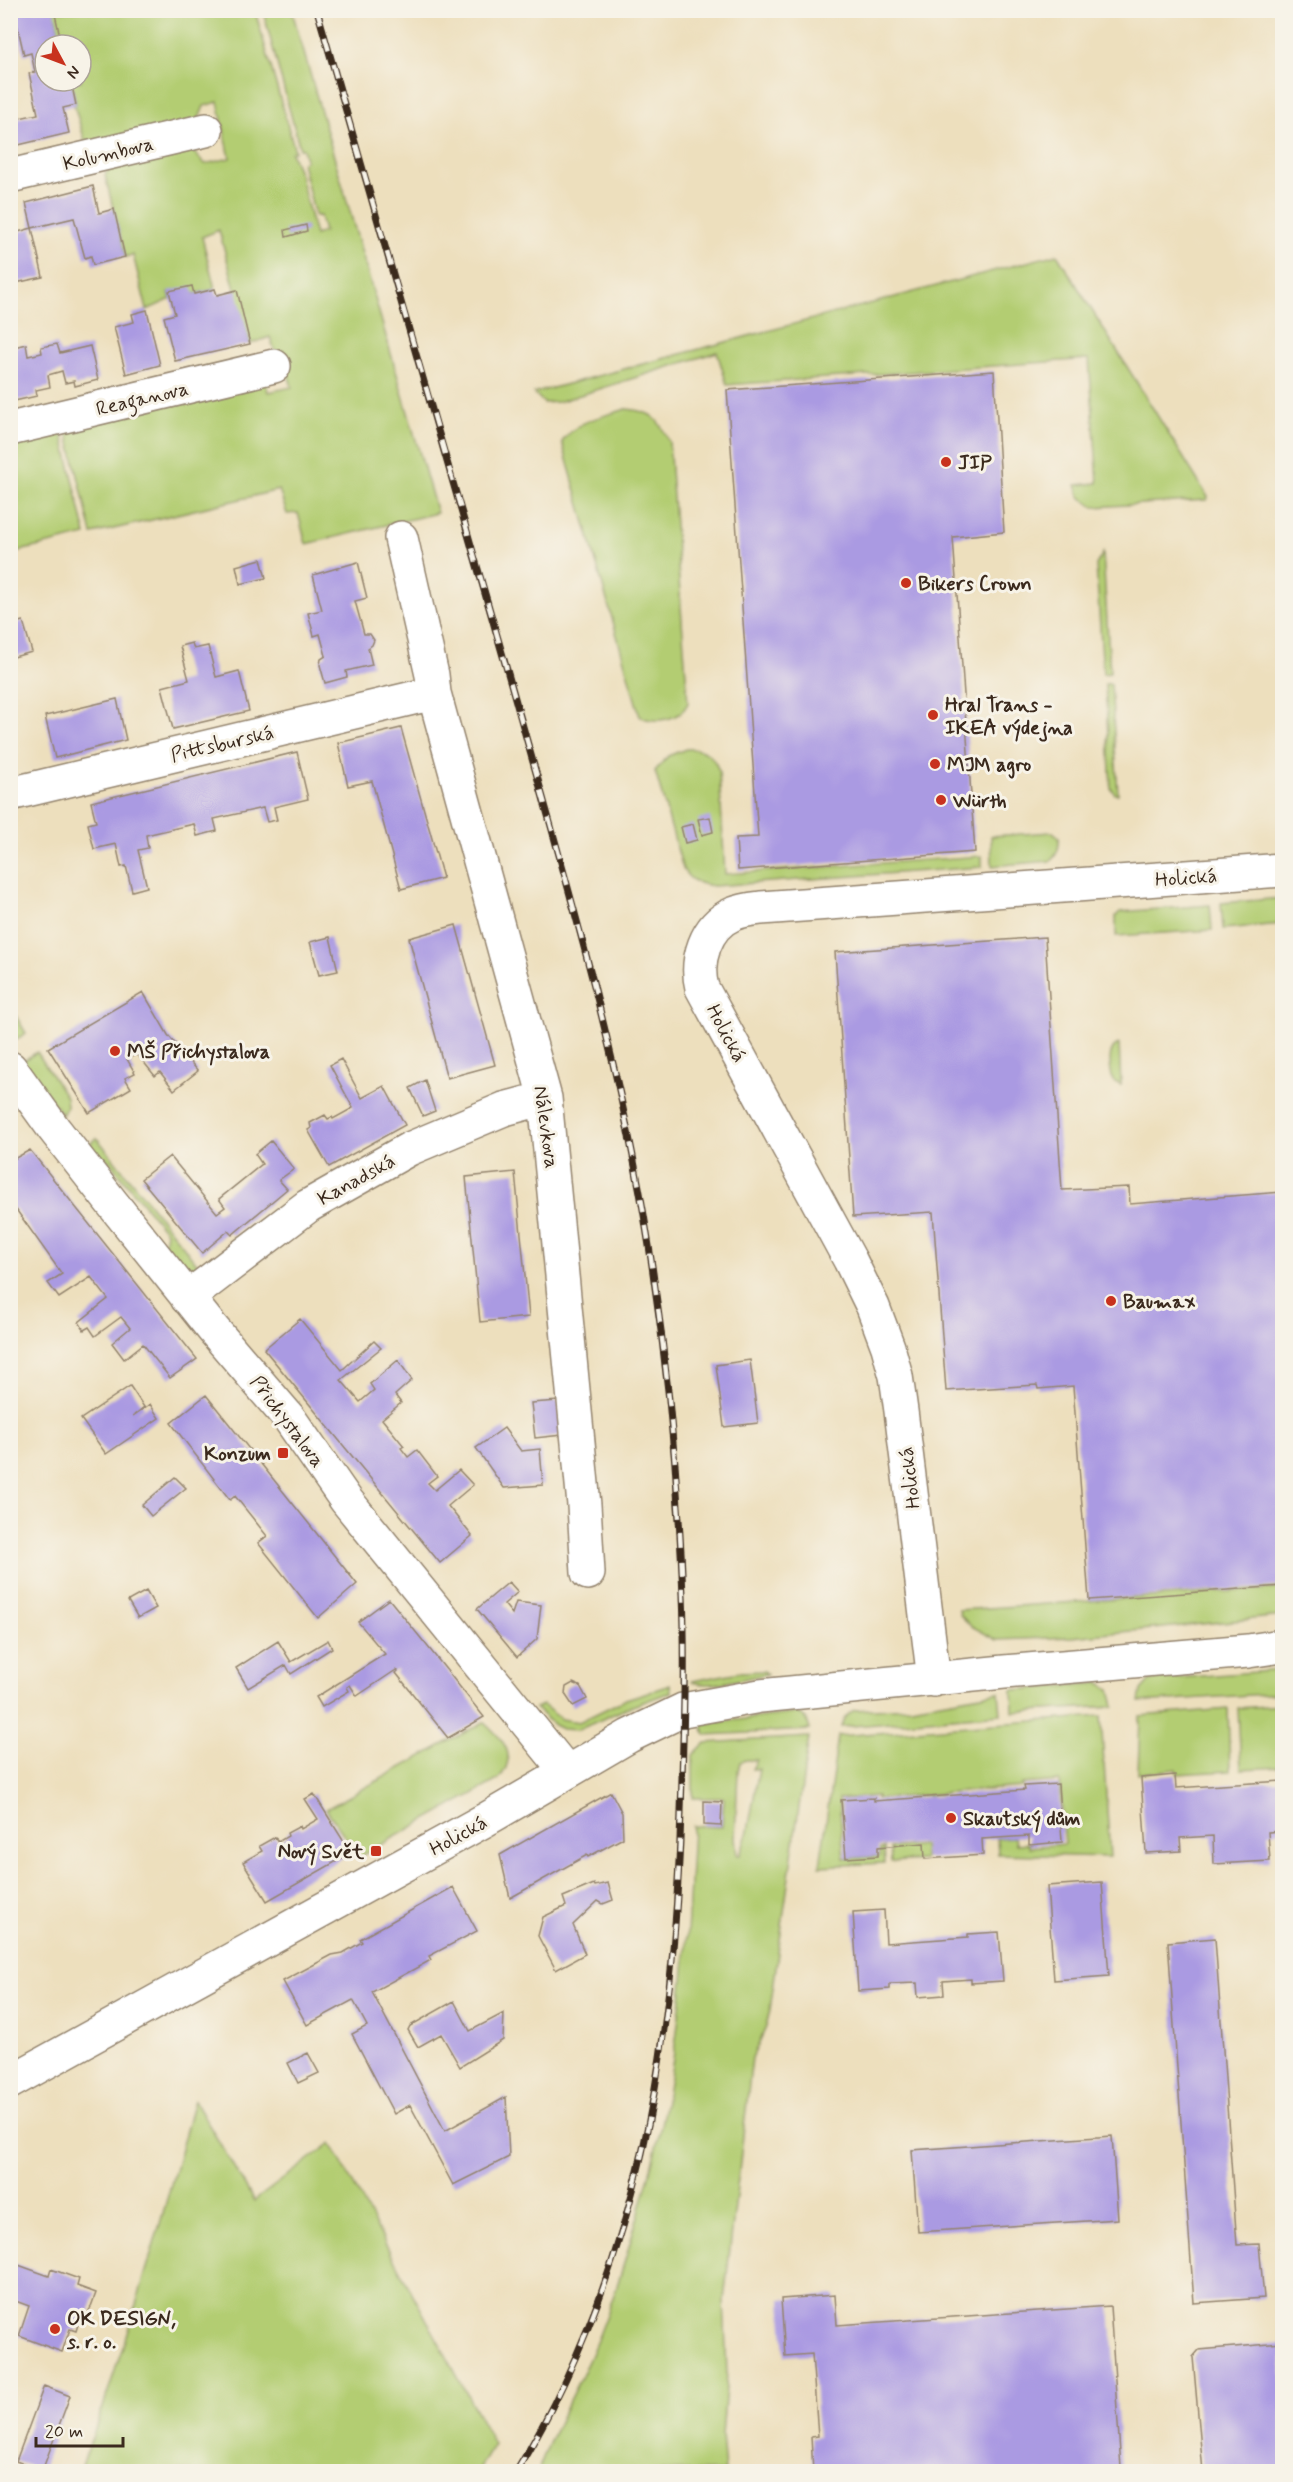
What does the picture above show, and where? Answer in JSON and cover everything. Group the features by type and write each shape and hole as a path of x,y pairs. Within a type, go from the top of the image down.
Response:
{"street":[{"name":"Kolumbova","path":"10,176 206,130"},
{"name":"Reaganova","path":"10,429 274,366"},
{"name":"Nálevkova","path":"401,538 434,693 546,1098 588,1573"},
{"name":"Pittsburská","path":"10,794 434,693"},
{"name":"Holická","path":"934,1680 894,1365 873,1307 858,1275 702,988 699,969 704,947 714,929 730,915 761,908 1282,870"},
{"name":"Přichystalova","path":"10,1068 20,1101 281,1407 346,1500 567,1772"},
{"name":"Kanadská","path":"188,1298 308,1206 399,1155 504,1109 546,1098"},
{"name":"Holická","path":"10,2082 485,1820 629,1737 683,1710 760,1696 1282,1648"}],"green space":[{"path":"54,11 255,11 295,151 291,152 300,175 315,235 324,232 320,216 315,216 302,163 306,160 303,149 300,149 263,11 292,11 437,513 306,544 298,513 287,514 279,490 92,534 67,430 265,376 268,392 292,387 287,370 291,368 288,354 276,355 270,337 250,344 219,230 202,237 215,289 194,294 169,292 171,299 147,310 133,255 125,257 105,175 108,170 189,147 205,164 230,158 218,102 204,106 198,121 90,146 85,141 74,105 76,104 74,93 93,93 93,33 59,33"},
{"path":"1057,254 1208,497 1207,500 1094,507 1080,497 1076,485 1098,483 1089,359 727,385 717,352 558,402 544,403 534,393"},
{"path":"626,409 654,417 669,442 688,703 679,714 660,720 640,717 562,442 582,424"},
{"path":"62,432 86,535 11,553 10,444"},
{"path":"1103,553 1110,673 1103,674 1096,565"},
{"path":"1105,684 1111,684 1118,794 1115,794 1111,788"},
{"path":"686,749 707,753 714,760 719,771 725,874 982,856 982,867 713,886 699,883 688,876 683,869 655,771 668,756"},
{"path":"1053,832 1059,837 1059,844 1056,854 1050,861 992,866 991,836"},
{"path":"1282,898 1282,924 1223,929 1221,903"},
{"path":"1210,905 1212,930 1116,936 1116,916 1120,912"},
{"path":"11,1008 26,1033 11,1043 10,1042"},
{"path":"1119,1044 1121,1085 1113,1081 1110,1065 1112,1050"},
{"path":"37,1052 66,1097 67,1106 62,1115 23,1061"},
{"path":"97,1138 202,1270 190,1270 176,1260 164,1246 166,1232 105,1157 92,1155 85,1147"},
{"path":"1282,1588 1282,1616 1072,1637 997,1640 971,1626 960,1615 959,1610"},
{"path":"1282,1670 1282,1693 1139,1702 1141,1690 1150,1680"},
{"path":"764,1671 767,1674 728,1682 706,1684 692,1681 740,1672"},
{"path":"1100,1683 1110,1689 1114,1706 1013,1712 1012,1690"},
{"path":"670,1685 671,1692 627,1708 578,1730 562,1729 554,1725 535,1708 543,1705 561,1719 579,1722 626,1699"},
{"path":"999,1692 1001,1714 841,1727 844,1718 854,1710 911,1707"},
{"path":"1282,1705 1282,1767 1241,1769 1238,1708"},
{"path":"1228,1709 1230,1771 1177,1774 1176,1769 1138,1774 1140,1716"},
{"path":"798,1713 807,1720 810,1730 705,1735 702,1724"},
{"path":"1101,1716 1110,1857 998,1854 997,1838 1015,1837 1016,1844 1028,1843 1029,1847 1065,1844 1059,1781 1022,1784 1022,1787 877,1799 877,1796 839,1799 844,1859 880,1856 880,1849 884,1848 885,1863 820,1866 838,1736"},
{"path":"484,1722 503,1742 508,1756 504,1771 498,1780 359,1857 326,1809"},
{"path":"809,1737 770,2009 766,2027 752,2058 724,2300 727,2374 722,2436 725,2471 538,2471 601,2331 621,2273 659,2136 680,2010 693,1826 722,1827 724,1798 693,1798 693,1755 705,1743","holes":["757,1760 752,1769 759,1769 748,1831 740,1855 737,1855 735,1838 738,1771 740,1762"]},
{"path":"923,1845 924,1860 891,1862 890,1848"},
{"path":"194,2100 254,2201 331,2143 494,2444 478,2471 80,2471 142,2287"}],"building":[{"path":"10,10 54,10 59,33 33,33 33,62 31,53 24,55 15,15 10,16"},
{"path":"33,72 33,91 29,73"},
{"path":"33,93 74,93 76,105 63,108 69,133 10,147 10,120 38,114"},
{"path":"93,186 99,213 114,209 125,257 93,265 91,256 85,258 74,218 32,228 26,203"},
{"path":"11,205 18,232 32,228 43,277 11,284"},
{"path":"306,225 307,231 286,237 285,230"},
{"path":"192,286 194,294 215,289 217,295 237,290 250,344 175,361 164,317 175,314 169,291"},
{"path":"147,310 160,365 126,374 114,327 134,322 132,314"},
{"path":"26,344 28,356 42,353 41,347 57,344 60,353 90,346 98,380 75,386 74,381 65,383 62,371 48,375 50,387 36,390 37,396 10,402 10,348"},
{"path":"994,371 1004,532 953,537 975,852 738,870 736,838 758,837 727,390"},
{"path":"261,559 266,578 240,584 236,566"},
{"path":"358,562 367,598 355,601 364,634 370,634 374,640 368,648 372,665 346,671 347,677 325,683 320,665 321,659 326,656 320,634 314,636 308,613 322,610 313,575"},
{"path":"23,621 32,652 10,658 10,624"},
{"path":"192,643 194,649 208,646 216,677 239,671 249,711 173,729 162,687 189,680 180,646"},
{"path":"117,699 126,740 55,758 45,716"},
{"path":"401,728 443,878 401,889 372,781 348,786 338,743"},
{"path":"297,752 308,799 274,807 277,820 267,822 263,808 214,819 217,831 197,836 194,824 146,835 148,848 138,850 147,887 132,891 126,866 121,867 116,844 94,849 88,824 96,822 91,802"},
{"path":"710,817 713,832 702,835 698,819"},
{"path":"693,824 697,840 685,843 681,827"},
{"path":"456,925 495,1065 447,1078 409,938"},
{"path":"330,937 338,971 319,975 310,942"},
{"name":"Baumax","path":"1045,937 1062,1190 1129,1187 1130,1204 1282,1192 1282,1586 1089,1600 1073,1386 1038,1389 1037,1385 946,1391 933,1212 853,1217 835,952"},
{"name":"MŠ Přichystalova","path":"143,992 168,1035 198,1071 174,1090 160,1072 155,1076 137,1054 127,1059 135,1073 125,1078 131,1088 89,1113 48,1048"},
{"path":"341,1059 362,1098 384,1086 405,1125 329,1167 308,1130 311,1128 310,1123 325,1115 328,1119 332,1117 333,1119 353,1108 330,1065"},
{"path":"425,1080 435,1111 423,1116 410,1088"},
{"path":"271,1141 294,1169 279,1180 287,1189 232,1235 228,1231 202,1253 141,1179 170,1156 217,1213 225,1207 219,1199 262,1164 255,1154"},
{"path":"30,1150 197,1359 170,1378 143,1344 124,1359 112,1343 130,1328 121,1317 95,1336 89,1327 84,1330 79,1322 108,1299 91,1277 59,1298 48,1283 62,1274 15,1208 10,1211 10,1161"},
{"path":"515,1172 529,1317 480,1322 466,1177"},
{"path":"300,1319 342,1370 374,1341 381,1348 341,1380 360,1402 374,1390 370,1384 398,1360 412,1380 395,1395 401,1403 382,1419 404,1446 401,1448 408,1457 417,1450 437,1476 428,1483 435,1490 459,1470 473,1485 448,1506 472,1536 440,1563 264,1349"},
{"path":"750,1360 758,1423 724,1427 716,1365"},
{"path":"130,1386 144,1407 133,1416 150,1404 159,1418 106,1454 81,1419"},
{"path":"206,1395 357,1584 318,1618 258,1543 267,1536 235,1496 230,1500 171,1423"},
{"path":"559,1401 562,1435 535,1438 531,1403"},
{"path":"504,1428 521,1451 540,1449 543,1485 504,1488 476,1448"},
{"path":"175,1477 186,1488 151,1516 142,1505"},
{"path":"509,1582 518,1592 504,1604 512,1614 516,1602 541,1605 537,1639 517,1657 477,1609"},
{"path":"146,1591 156,1608 138,1618 128,1601"},
{"path":"389,1599 484,1717 448,1738 396,1673 398,1671 396,1670 357,1696 350,1685 347,1687 349,1691 322,1707 316,1697 385,1654 358,1622"},
{"path":"328,1640 332,1648 291,1674 286,1665 248,1688 236,1668 278,1641 291,1662"},
{"path":"573,1683 580,1686 587,1699 573,1706 565,1694 566,1687"},
{"path":"1175,1775 1176,1788 1282,1781 1282,1831 1268,1832 1270,1861 1214,1864 1213,1836 1180,1838 1181,1851 1146,1853 1141,1778"},
{"name":"Skautský dům","path":"1058,1784 1062,1842 1029,1845 1029,1836 982,1839 983,1855 925,1859 924,1843 878,1847 878,1856 846,1858 841,1800 874,1798 874,1801 1025,1790 1024,1786"},
{"path":"611,1792 622,1813 623,1838 588,1857 587,1855 510,1898 500,1855"},
{"path":"314,1794 351,1853 267,1901 243,1862 262,1851 259,1846 275,1837 278,1842 288,1836 287,1833 300,1826 301,1829 318,1819 305,1799"},
{"path":"704,1801 722,1802 721,1826 704,1825"},
{"path":"1102,1882 1109,1976 1054,1980 1047,1886"},
{"path":"608,1883 613,1900 603,1904 598,1901 573,1925 585,1954 556,1970 538,1936 543,1917 566,1906 563,1897 594,1884 595,1886"},
{"path":"453,1887 477,1931 429,1956 431,1960 372,1992 445,2131 506,2097 509,2157 453,2185 410,2105 394,2114 352,2034 367,2026 353,2000 307,2025 283,1981 332,1955 343,1953 362,1942 360,1939"},
{"path":"884,1910 886,1943 968,1937 968,1934 999,1932 1003,1981 971,1983 971,1979 943,1981 944,1995 918,1997 917,1983 890,1984 890,1989 858,1991 853,1912"},
{"path":"1215,1938 1237,2245 1259,2244 1264,2298 1194,2303 1168,1942"},
{"path":"454,2001 470,2031 504,2013 503,2040 460,2067 441,2034 418,2047 408,2030 410,2026"},
{"path":"308,2053 319,2073 298,2083 288,2063"},
{"path":"1112,2136 1118,2219 918,2232 912,2150"},
{"path":"10,2262 49,2276 51,2269 79,2279 77,2286 96,2293 86,2320 80,2318 76,2331 70,2329 62,2352 19,2336 29,2306 10,2299"},
{"path":"835,2295 837,2325 1110,2306 1121,2468 1072,2472 813,2472 811,2437 818,2436 812,2354 785,2356 781,2299"},
{"path":"1282,2343 1282,2472 1203,2472 1193,2357 1199,2350"},
{"path":"44,2386 70,2396 42,2471 16,2461"}],"railway":[{"path":"317,10 511,684 601,1014 644,1215 664,1357 678,1500 684,1649 681,1812 670,1985 658,2070 642,2153 620,2235 593,2316 558,2395 516,2472"}],"place":[{"name":"JIP","path":"946,462"},
{"name":"Bikers Crown","path":"906,583"},
{"name":"Hral Trans - IKEA výdejna","path":"933,715"},
{"name":"MJM agro","path":"935,764"},
{"name":"Würth","path":"941,800"},
{"name":"MŠ Přichystalova","path":"115,1051"},
{"name":"Baumax","path":"1111,1301"},
{"name":"Konzum","path":"283,1453"},
{"name":"Skautský dům","path":"951,1818"},
{"name":"Nový Svět","path":"376,1851"},
{"name":"OK DESIGN, s. r. o.","path":"55,2329"}]}
